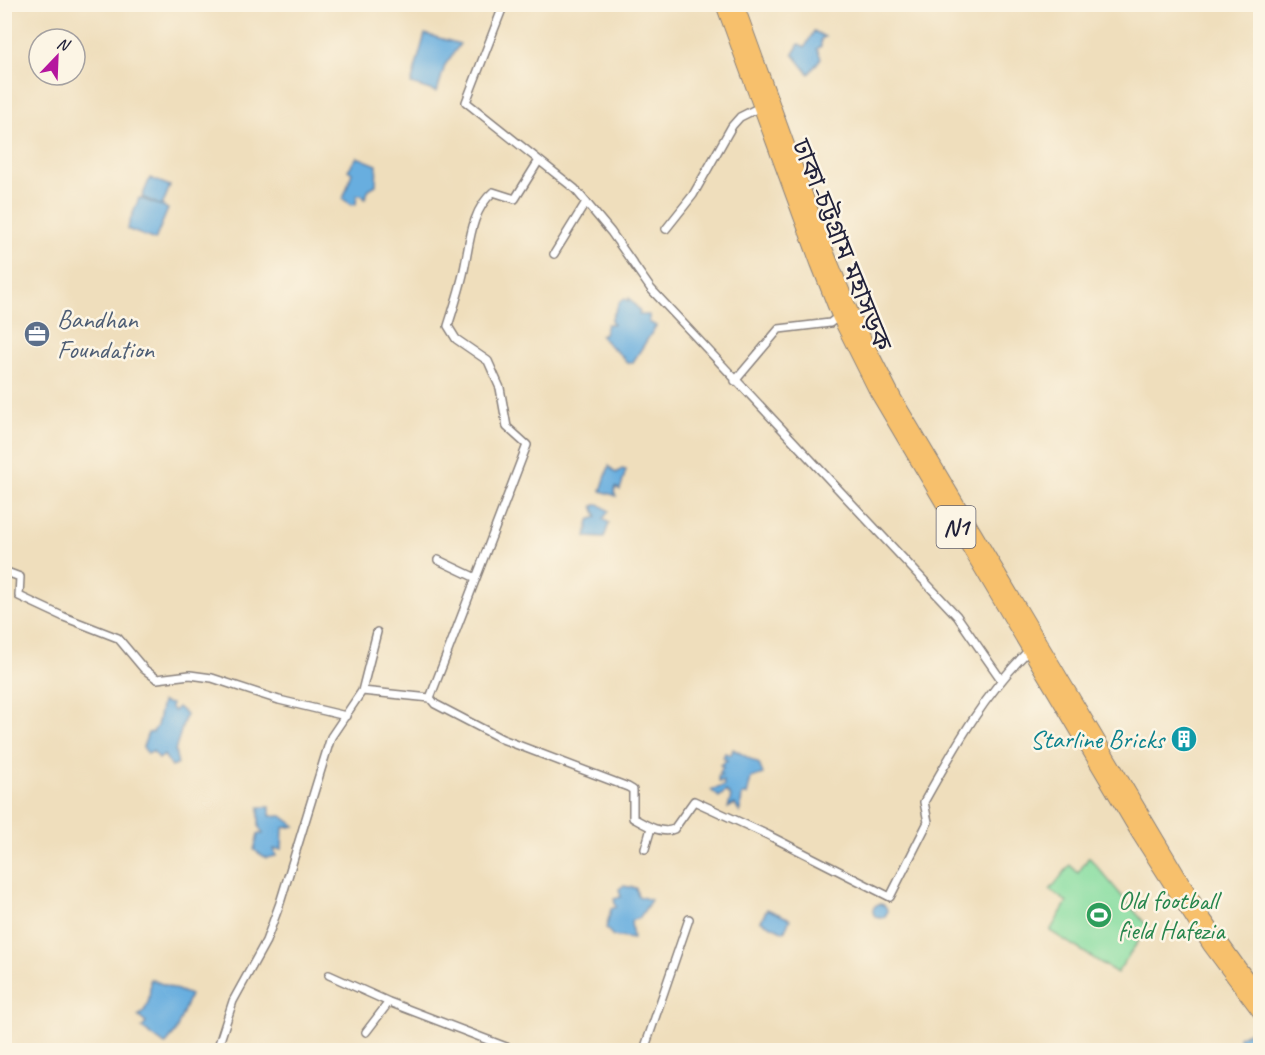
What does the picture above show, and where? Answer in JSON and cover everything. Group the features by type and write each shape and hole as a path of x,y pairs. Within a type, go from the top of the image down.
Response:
{"highway":[{"name":"ঢাকা-চট্টগ্রাম মহাসড়ক","path":"723,4 839,316 888,411 1139,834 1210,945 1260,1012"},
{"name":"ঢাকা-চট্টগ্রাম মহাসড়ক","path":"736,4 854,320 894,398 1204,919 1260,997"}],"street":[{"path":"504,4 466,102 538,162 575,189 651,289 957,616 1000,678"},
{"path":"666,229 693,195 732,126 740,117 762,106"},
{"path":"430,698 527,445 507,427 500,388 488,361 456,339 448,326 481,202 494,192 515,199 538,162"},
{"path":"554,254 586,202"},
{"path":"735,381 779,329 830,323 839,316"},
{"path":"438,560 476,578"},
{"path":"4,571 20,577 19,596 118,638 144,669 157,679 190,675 212,678 279,700 346,716"},
{"path":"218,1050 233,1001 266,941 331,737 362,691 377,632"},
{"path":"362,691 430,698 435,704 502,739 628,787 633,790 633,818 651,828 670,831 674,829 694,801 736,819 890,897 928,822 924,802 965,729 1000,678 1030,649"},
{"path":"645,849 651,828"},
{"path":"645,1050 689,919"},
{"path":"329,975 389,1002 514,1050"},
{"path":"366,1032 389,1002"}],"green space":[{"name":"Old football field Hafezia","path":"1089,857 1148,927 1117,973 1050,931 1067,902 1050,890 1070,865 1078,873"}],"water":[{"path":"814,31 825,37 821,39 821,46 817,49 821,58 809,74 793,54 799,44 805,47"},
{"path":"425,34 460,44 445,65 437,92 411,84"},
{"path":"357,157 377,165 376,185 369,189 365,199 362,195 357,195 356,204 352,205 343,199 352,173 348,170"},
{"path":"150,178 170,186 162,206 142,197"},
{"path":"139,198 168,209 155,240 127,229"},
{"path":"629,298 640,311 639,315 649,315 649,322 656,326 633,362 627,363 600,335 604,334 607,324 613,324 611,320 620,301 625,299 628,301"},
{"path":"609,466 616,473 622,469 626,470 620,490 616,487 614,492 616,496 601,491"},
{"path":"599,504 609,511 603,519 609,523 604,538 586,537 589,520 597,517 593,506"},
{"path":"162,702 171,704 174,711 178,707 186,714 175,751 178,764 172,767 164,755 159,759 153,751 148,754 143,747 148,733 153,732 157,726"},
{"path":"733,749 759,764 763,774 751,778 747,795 742,795 740,813 735,804 728,808 731,797 726,791 719,797 711,790 724,786 723,781 719,782 718,777 722,775 719,774 723,767 720,765 727,760 723,758 725,753 731,755"},
{"path":"259,807 270,807 270,816 282,816 295,826 283,828 282,849 274,849 276,856 266,858 254,850 258,834 263,834 259,827"},
{"path":"623,886 636,888 638,896 651,900 640,917 631,921 633,939 613,936 606,928 611,909 616,907 614,899 621,897 619,889"},
{"path":"880,904 885,906 887,911 885,916 880,918 875,916 873,911 875,906"},
{"path":"767,909 790,919 784,932 761,921"},
{"path":"150,979 190,995 175,1033 165,1045 142,1028 146,1023 138,1016 147,1005"},
{"path":"1256,1028 1260,1036 1260,1050 1241,1050 1239,1037"}],"place":[{"name":"Bandhan Foundation","path":"37,334"},
{"name":"Starline Bricks","path":"1184,739"},
{"name":"Old football field Hafezia","path":"1099,915"}]}
